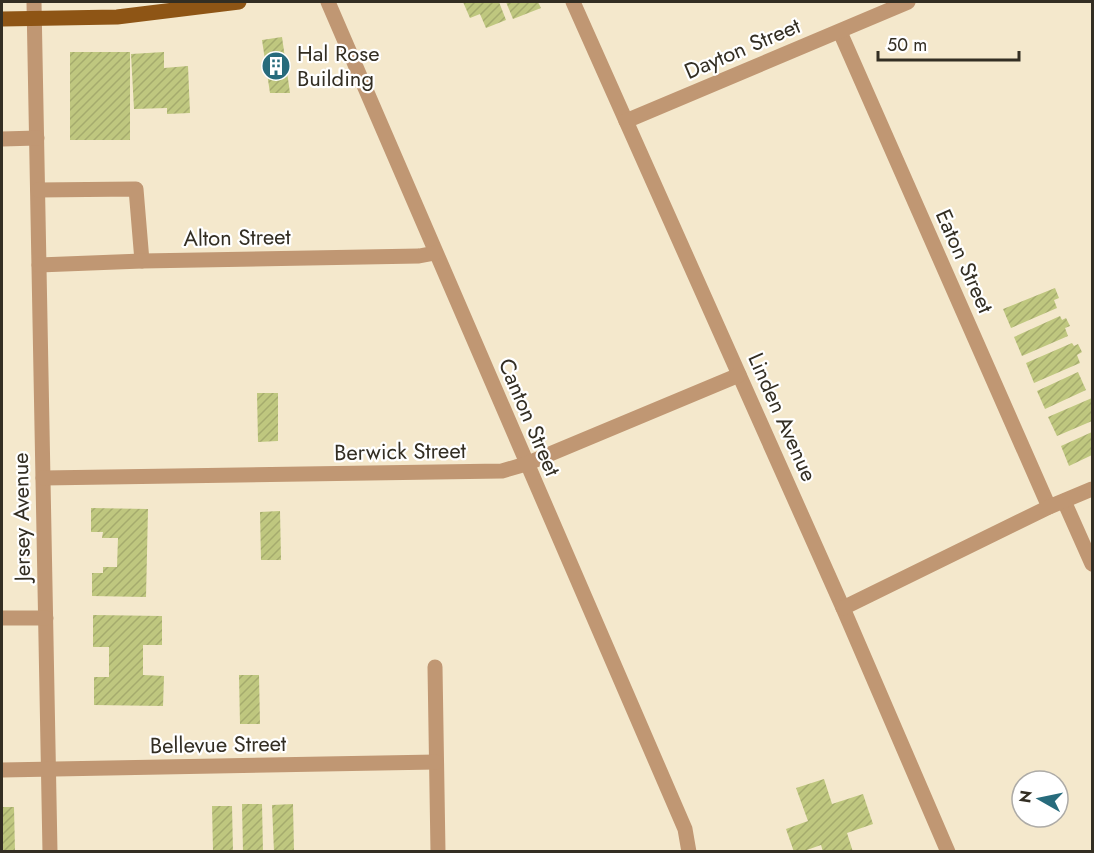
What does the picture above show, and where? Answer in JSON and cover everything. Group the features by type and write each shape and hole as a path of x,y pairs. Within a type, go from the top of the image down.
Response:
{"main road":[{"path":"2,20 117,17 239,2"}],"street":[{"name":"Jersey Avenue","path":"34,2 50,852"},
{"name":"Canton Street","path":"328,2 685,829 689,852"},
{"name":"Linden Avenue","path":"573,2 843,608 948,852"},
{"name":"Dayton Street","path":"626,121 908,2"},
{"name":"Eaton Street","path":"840,32 1049,507"},
{"path":"2,139 37,138"},
{"path":"38,190 136,189 142,261"},
{"name":"Alton Street","path":"39,265 435,254"},
{"name":"Berwick Street","path":"43,478 502,471 526,464 739,375"},
{"path":"843,608 1049,507 1092,489"},
{"path":"1064,501 1092,564"},
{"path":"2,618 46,618"},
{"path":"435,668 438,852"},
{"name":"Bellevue Street","path":"2,770 436,762"}],"building":[{"path":"463,2 499,2 506,20 486,28 480,14 470,18"},
{"path":"506,2 538,2 541,8 513,19"},
{"name":"Hal Rose Building","path":"282,37 290,93 270,93 262,40"},
{"path":"70,52 130,52 130,140 70,140"},
{"path":"164,52 164,68 188,66 190,113 167,114 167,108 134,109 131,54"},
{"path":"1055,288 1059,298 1054,300 1057,308 1011,328 1003,309"},
{"path":"1060,316 1062,320 1066,318 1070,326 1065,328 1068,336 1022,356 1014,337"},
{"path":"1072,343 1074,346 1078,344 1082,352 1077,355 1080,363 1034,383 1026,363"},
{"path":"1078,372 1086,390 1045,409 1037,391"},
{"path":"257,393 278,393 278,441 258,442"},
{"path":"1092,398 1092,421 1057,436 1048,417"},
{"path":"1092,432 1092,455 1069,466 1061,446"},
{"path":"91,508 148,509 146,597 92,596 92,573 103,573 103,567 117,567 118,538 102,538 103,532 91,532"},
{"path":"280,511 281,560 261,560 260,512"},
{"path":"93,615 162,616 162,645 143,645 143,675 164,676 163,706 94,705 94,677 109,677 109,647 93,647"},
{"path":"239,675 259,675 260,724 240,724"},
{"path":"824,779 832,804 863,794 873,824 847,833 853,852 823,852 821,845 794,852 786,829 808,821 796,788"},
{"path":"242,804 262,804 263,852 243,852"},
{"path":"293,804 294,852 274,852 272,805"},
{"path":"212,806 232,806 233,852 213,852"},
{"path":"2,807 14,807 15,852 2,852"}],"place":[{"name":"Hal Rose Building","path":"276,66"}]}
